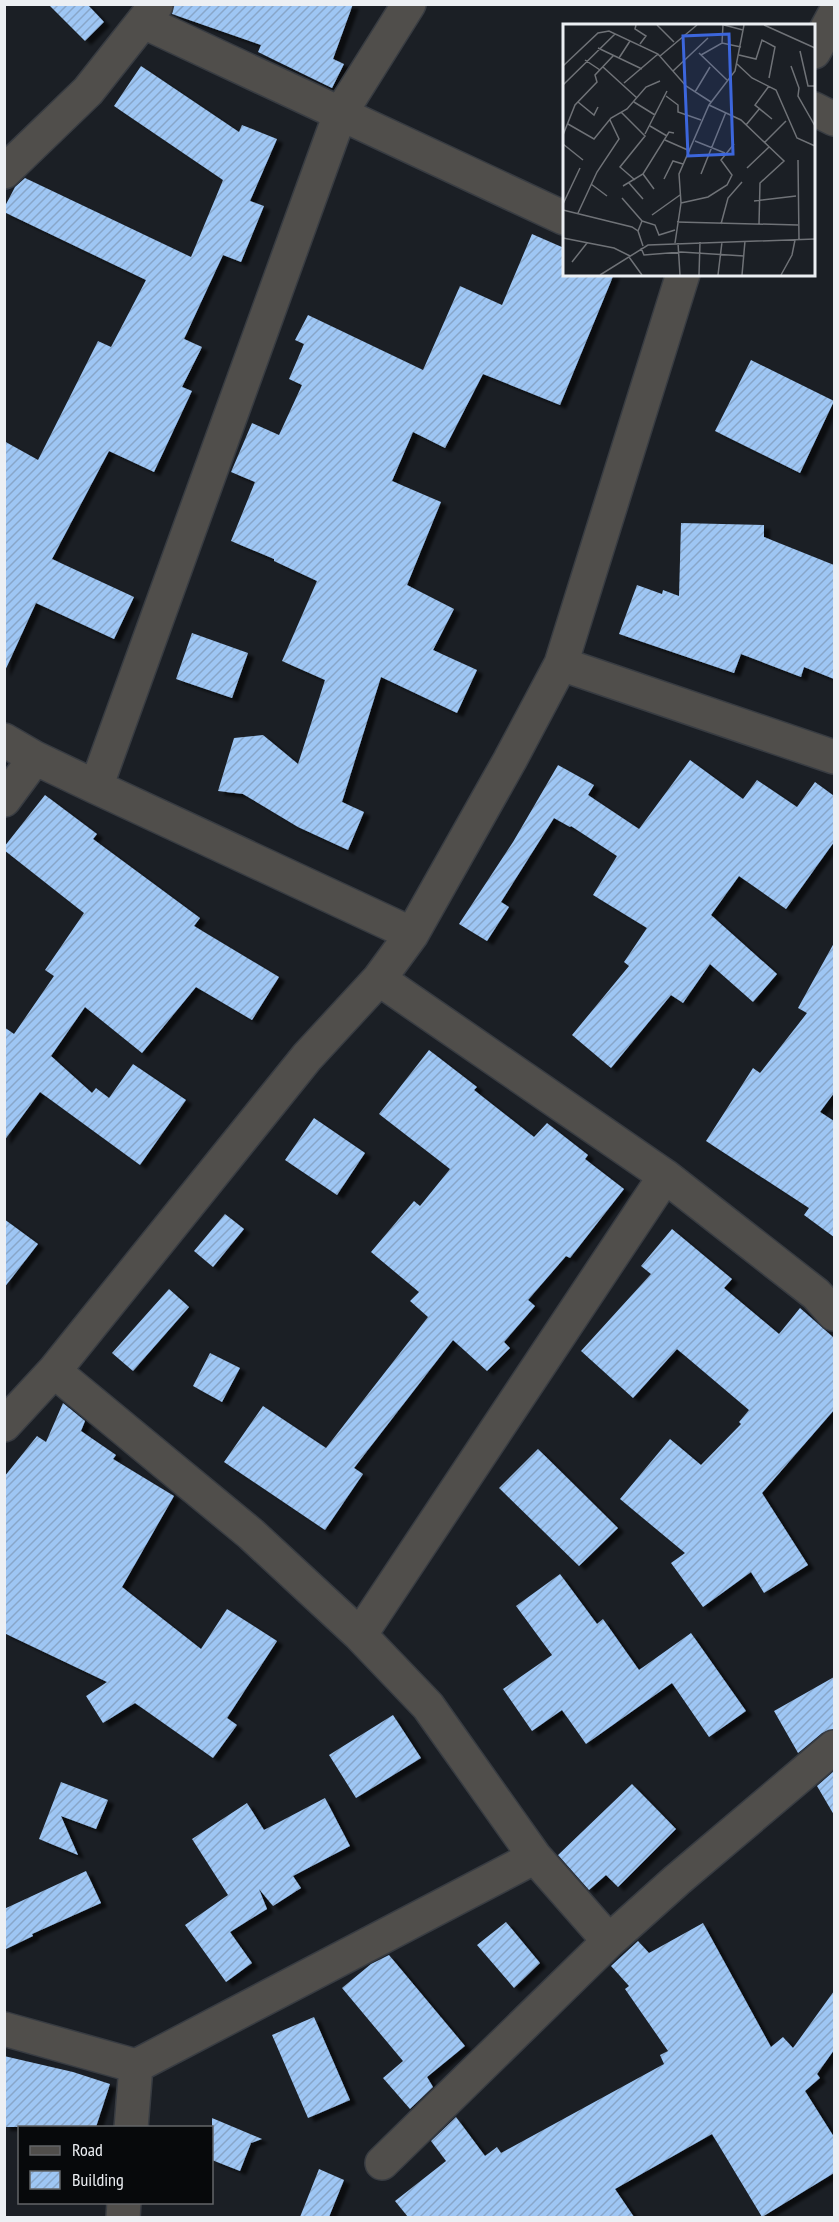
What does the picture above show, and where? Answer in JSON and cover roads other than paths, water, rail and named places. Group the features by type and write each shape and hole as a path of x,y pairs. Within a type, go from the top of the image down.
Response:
{"street":[{"path":"96,787 340,114 410,4"},
{"path":"4,172 88,91 150,13 340,114 563,218"},
{"path":"815,48 834,15"},
{"path":"815,110 834,119"},
{"path":"4,1425 54,1371 307,1057 379,979 412,934 561,664 682,276"},
{"path":"561,664 834,757"},
{"path":"4,740 35,758 412,934"},
{"path":"4,800 35,758"},
{"path":"379,979 665,1176 816,1294 834,1314"},
{"path":"360,1635 665,1176"},
{"path":"54,1371 250,1534 360,1635 428,1706 535,1857 609,1941"},
{"path":"382,2163 609,1941 834,1747"},
{"path":"4,2030 136,2066 535,1857"},
{"path":"131,2126 136,2066"}]}
